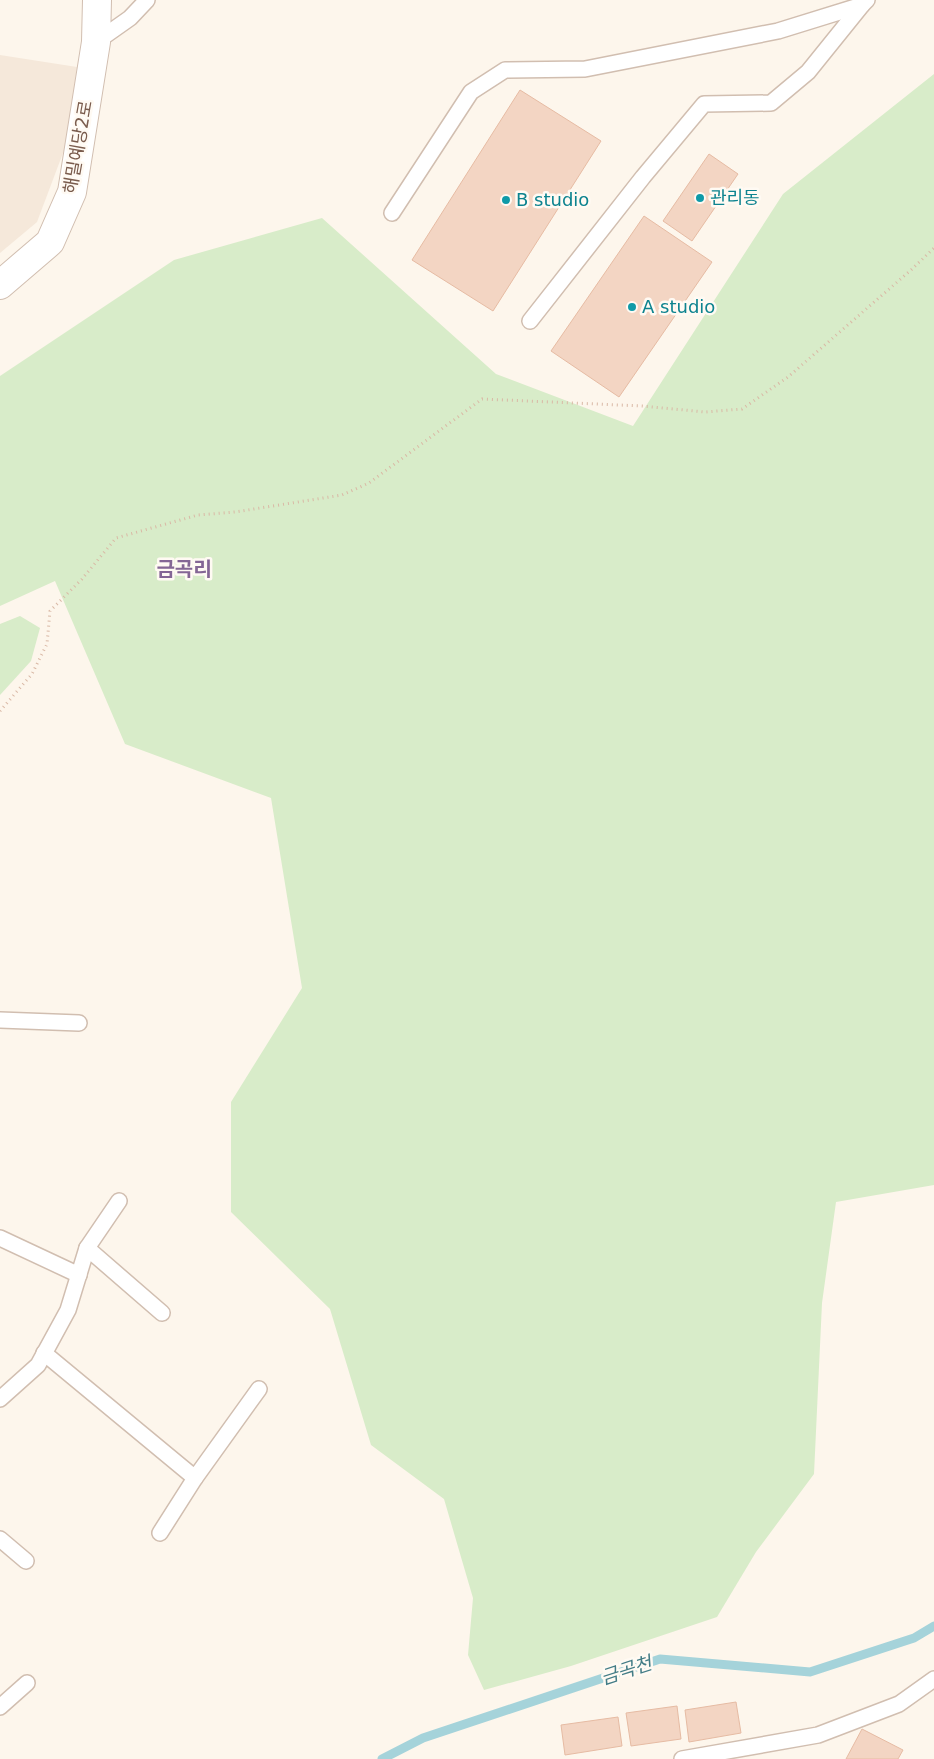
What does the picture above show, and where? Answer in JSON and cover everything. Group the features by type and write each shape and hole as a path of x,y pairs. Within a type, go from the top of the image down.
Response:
{"street":[{"name":"해밀예당2로","path":"0,285 50,242 72,192 96,42 97,0"}],"lane":[{"path":"96,42 130,18 147,0"},
{"path":"392,213 471,92 505,70 585,69 778,31 865,2"},
{"path":"530,321 643,177 704,104 771,104 808,72 865,2"},
{"path":"0,1020 79,1023"},
{"path":"0,1399 38,1365 68,1310 87,1248 119,1201"},
{"path":"0,1238 79,1275"},
{"path":"87,1248 162,1312"},
{"path":"44,1353 195,1478"},
{"path":"160,1533 195,1478 259,1389"},
{"path":"0,1539 26,1561"},
{"path":"682,1759 818,1735 899,1704 934,1679"},
{"path":"0,1707 27,1682"}],"path":[{"path":"0,711 32,674 47,644 50,611 82,579 116,538 198,515 235,512 342,495 369,483 482,399 642,406 705,412 742,409 788,377 912,270 934,248"}],"shaded area":[{"path":"0,55 77,67 66,145 37,222 0,253"}],"green space":[{"path":"934,74 934,1185 836,1202 822,1303 814,1474 756,1552 717,1617 571,1666 484,1690 468,1655 473,1598 444,1499 371,1445 330,1309 231,1212 231,1102 302,988 271,798 125,744 55,581 0,606 0,376 174,260 322,218 496,374 633,426 783,194"},
{"path":"20,616 40,628 31,661 0,695 0,624"}],"building":[{"name":"B studio","path":"520,90 601,141 493,311 412,260"},
{"name":"관리동","path":"709,154 738,174 692,241 663,221"},
{"name":"A studio","path":"644,216 712,262 619,397 551,351"},
{"path":"736,1702 741,1733 689,1742 685,1710"},
{"path":"677,1706 681,1739 631,1746 626,1713"},
{"path":"618,1717 622,1746 565,1755 561,1725"},
{"path":"862,1729 903,1750 898,1759 846,1759"}],"waterway":[{"name":"금곡천","path":"382,1759 423,1738 660,1659 810,1672 914,1638 934,1626"}],"place":[{"name":"관리동","path":"700,198"},
{"name":"B studio","path":"506,200"},
{"name":"A studio","path":"632,307"}],"district":[{"name":"금곡리","path":"184,569"}]}
